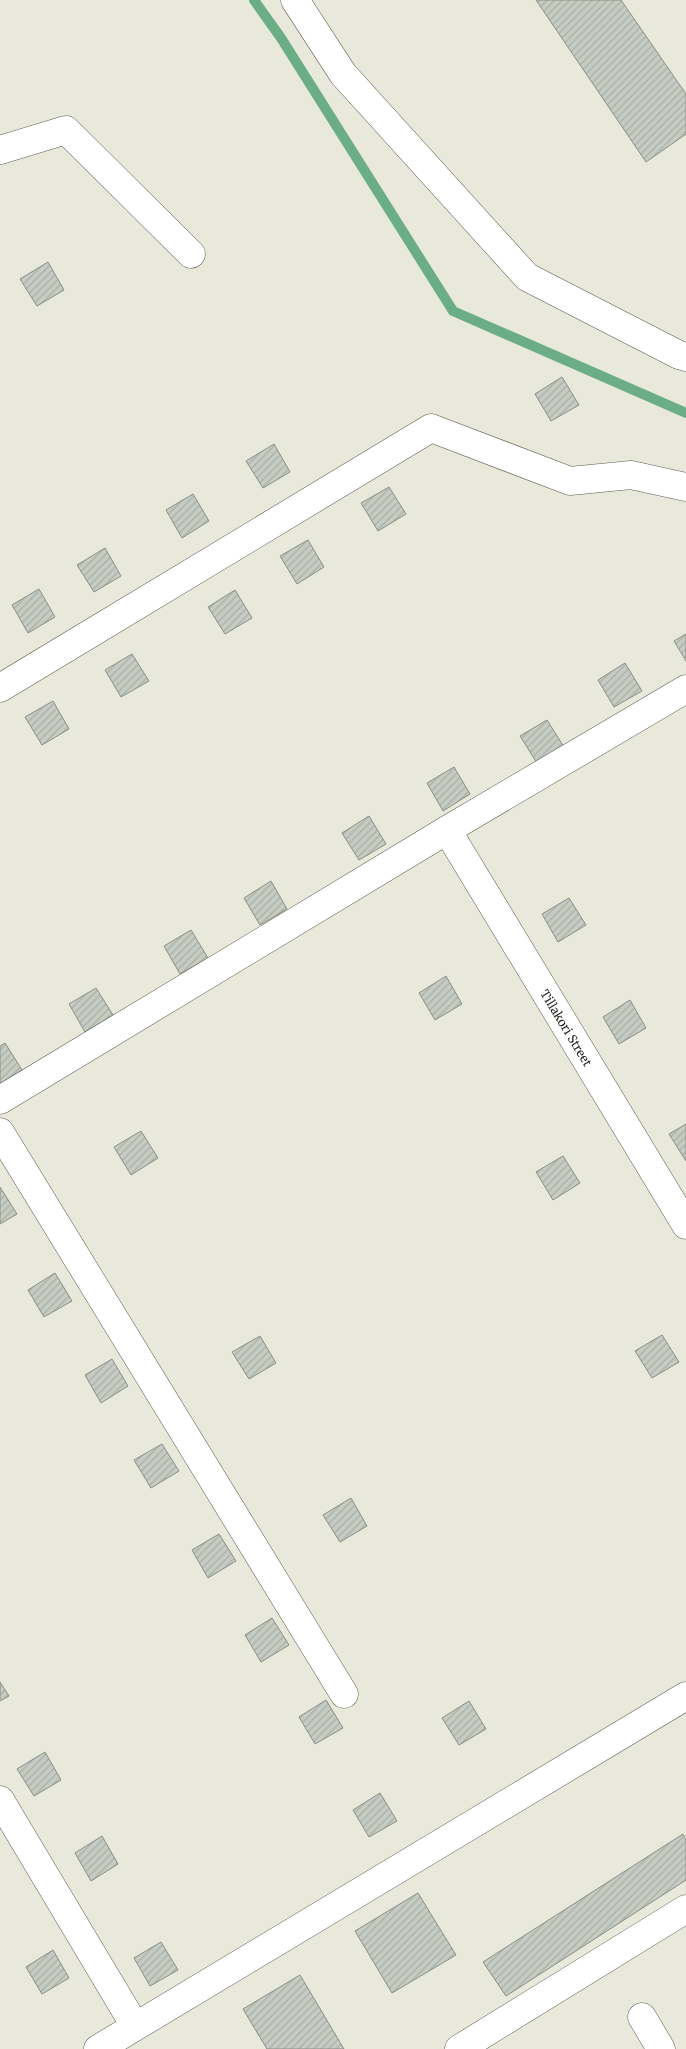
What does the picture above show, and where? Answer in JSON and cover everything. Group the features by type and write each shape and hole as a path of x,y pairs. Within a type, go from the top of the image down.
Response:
{"street":[{"path":"295,0 343,74 527,277 686,357"},
{"path":"0,150 66,130 191,254"},
{"path":"0,688 431,428 570,481 631,475 686,487"},
{"path":"0,1100 447,830 686,689"},
{"name":"Tillakori Street","path":"447,830 686,1225"},
{"path":"0,1132 344,1694"},
{"path":"98,2049 686,1696"},
{"path":"0,1800 135,2026"},
{"path":"459,2049 686,1909"},
{"path":"642,2017 661,2049"}],"building":[{"path":"536,0 621,0 686,94 686,134 646,162"},
{"path":"48,262 64,290 37,306 20,279"},
{"path":"562,377 579,405 551,421 535,394"},
{"path":"274,444 290,472 263,488 246,461"},
{"path":"389,487 406,514 378,531 361,503"},
{"path":"193,494 209,521 182,538 166,510"},
{"path":"308,540 324,567 297,584 280,556"},
{"path":"105,548 121,576 94,592 77,565"},
{"path":"39,589 55,617 28,633 12,605"},
{"path":"235,590 252,618 225,634 208,607"},
{"path":"686,634 686,661 674,641"},
{"path":"132,654 149,681 121,697 105,670"},
{"path":"625,663 642,691 614,707 598,680"},
{"path":"53,701 69,729 42,745 25,717"},
{"path":"547,720 564,747 537,763 520,736"},
{"path":"454,767 470,794 443,811 427,783"},
{"path":"369,816 386,844 359,860 342,833"},
{"path":"271,881 287,909 260,925 244,898"},
{"path":"569,898 586,925 558,942 542,914"},
{"path":"191,930 208,958 180,974 164,946"},
{"path":"446,976 462,1004 435,1020 419,993"},
{"path":"96,988 113,1015 85,1032 69,1004"},
{"path":"630,1000 646,1028 619,1044 603,1017"},
{"path":"5,1043 22,1070 0,1084 0,1046"},
{"path":"686,1124 686,1161 669,1134"},
{"path":"141,1131 158,1158 131,1175 114,1147"},
{"path":"563,1156 580,1183 553,1200 536,1172"},
{"path":"0,1187 17,1214 0,1224"},
{"path":"55,1273 72,1301 44,1317 28,1290"},
{"path":"662,1335 679,1362 652,1378 635,1351"},
{"path":"260,1336 276,1363 249,1379 232,1352"},
{"path":"112,1359 128,1386 101,1403 85,1375"},
{"path":"162,1444 179,1471 151,1488 134,1460"},
{"path":"351,1498 367,1526 340,1542 323,1515"},
{"path":"219,1534 236,1561 208,1578 192,1550"},
{"path":"272,1618 289,1645 261,1662 245,1635"},
{"path":"0,1682 9,1696 0,1701"},
{"path":"326,1700 343,1728 315,1744 299,1717"},
{"path":"469,1701 486,1729 459,1745 442,1718"},
{"path":"45,1752 61,1780 34,1796 17,1769"},
{"path":"380,1793 397,1821 369,1837 353,1810"},
{"path":"683,1834 686,1840 686,1880 506,1996 483,1962"},
{"path":"102,1836 118,1864 91,1881 75,1853"},
{"path":"418,1893 456,1955 392,1993 355,1931"},
{"path":"161,1942 178,1970 150,1986 134,1958"},
{"path":"53,1950 69,1978 42,1994 26,1967"},
{"path":"300,1975 344,2049 267,2049 243,2009"}],"waterway":[{"path":"254,0 281,38 453,311 686,413"}]}
